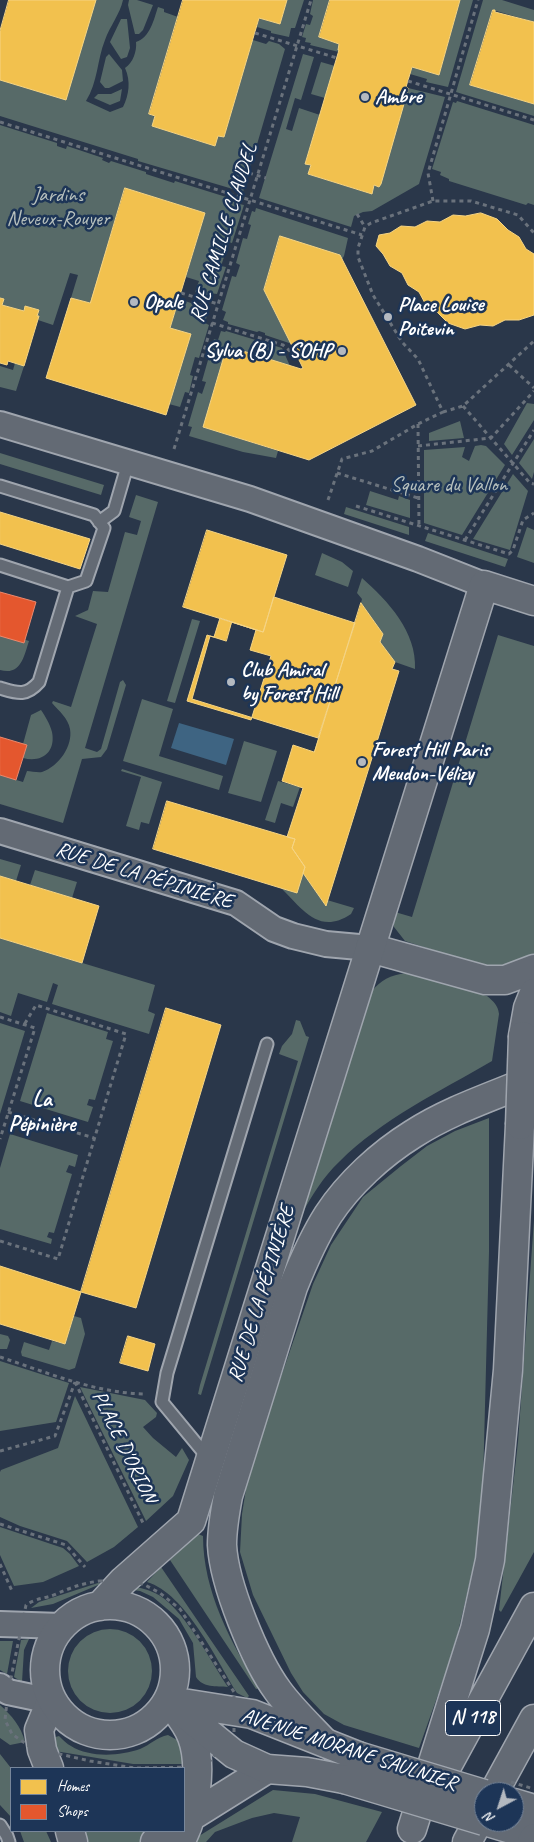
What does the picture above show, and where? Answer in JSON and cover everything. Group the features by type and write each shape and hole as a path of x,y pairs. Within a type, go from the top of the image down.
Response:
{"main road":[{"path":"484,584 534,600"},
{"name":"RUE DE LA PÉPINIÈRE","path":"100,1606 123,1581 191,1521 484,584"},
{"path":"370,948 485,980 506,980 534,969"},
{"path":"408,1836 475,1629 490,1560 508,1370 523,1036 528,1008 534,993"},
{"path":"324,1742 278,1691 256,1653 227,1574 222,1546 223,1524 228,1496 293,1287 309,1251 329,1215 355,1183 389,1151 414,1133 442,1118 534,1079"},
{"path":"100,1606 120,1606 140,1612 156,1624 168,1641 174,1660 174,1681 168,1701 156,1716 140,1728 121,1734 101,1734 82,1729 66,1717 51,1701 46,1683 45,1663 50,1643 62,1626 73,1617 86,1609 100,1606"},
{"name":"N 118","path":"408,1836 534,1607"},
{"path":"46,1759 39,1730 51,1701"},
{"path":"168,1701 188,1727 193,1739 197,1767 196,1787 188,1818"},
{"name":"AVENUE MORANE SAULNIER","path":"168,1701 252,1714 358,1756 474,1791"},
{"name":"AVENUE MORANE SAULNIER","path":"168,1701 234,1754 267,1769 307,1772 344,1779 474,1818"},
{"name":"N 118","path":"499,1782 534,1719"},
{"path":"188,1818 267,1769"},
{"path":"467,1842 474,1829"},
{"path":"155,1842 169,1832"},
{"path":"519,1832 534,1837 532,1842"}],"street":[{"path":"0,424 250,499 484,584"},
{"name":"RUE DE LA PÉPINIÈRE","path":"0,831 236,903 274,929 293,936 326,944 370,948"},
{"path":"11,1624 62,1626"},
{"path":"4,1689 51,1701"}],"lane":[{"path":"99,522 114,511 128,463"},
{"path":"0,486 94,515 104,528 86,582 68,587 0,565"},
{"path":"0,688 24,693 33,689 39,682 68,587"},
{"path":"210,1461 162,1402 167,1373 267,1044"},
{"path":"0,1825 7,1836 8,1842"}],"path":[{"name":"RUE CAMILLE CLAUDEL","path":"166,474 311,0"},
{"path":"433,201 428,173 478,0"},
{"path":"255,33 337,58"},
{"path":"408,81 534,120"},
{"path":"0,122 250,200 318,218 362,235"},
{"path":"36,133 38,127"},
{"path":"123,160 126,155"},
{"path":"249,173 266,178"},
{"path":"212,183 212,188"},
{"path":"443,412 418,359 402,342 373,295 358,257 358,248 365,227 371,223 433,201 470,200 518,216 534,233"},
{"path":"357,214 365,227"},
{"path":"181,293 218,304"},
{"path":"212,323 283,346 290,351 295,359 298,357"},
{"path":"320,524 342,459 372,450 418,424 443,412 463,406 534,341"},
{"path":"418,446 491,438 534,389 509,365"},
{"path":"463,406 530,483 534,484"},
{"path":"418,424 420,532"},
{"path":"465,540 534,430"},
{"path":"337,473 418,498"},
{"path":"329,498 338,500"},
{"path":"347,503 509,554 513,550 522,520 534,513"},
{"path":"0,1241 58,1259 126,1034 36,1005 24,1025"},
{"path":"0,1017 35,1028 0,1139"},
{"path":"8,1112 94,1138"},
{"name":"PLACE D'ORION","path":"0,1357 75,1381 126,1394 164,1394"},
{"name":"PLACE D'ORION","path":"0,1451 55,1436 75,1381"},
{"name":"PLACE D'ORION","path":"75,1381 145,1527"},
{"path":"0,1524 66,1545 85,1567"},
{"path":"0,1564 12,1591"},
{"path":"128,1767 90,1761 46,1759 12,1734 5,1720 4,1689 11,1624 26,1605 37,1598 54,1595 77,1584 99,1581 123,1581 143,1584 160,1593 180,1609 234,1692 235,1711 234,1732 210,1760 197,1767 185,1767"}],"green space":[{"name":"Jardins Neveux-Rouyer","path":"96,0 123,0 105,40 93,86 86,101 110,112 123,107 127,98 128,88 125,68 134,56 136,42 145,37 151,27 158,7 164,9 164,12 178,17 149,114 155,117 152,126 215,146 218,136 224,137 252,41 266,44 269,41 279,44 285,49 243,192 138,161 138,159 0,116 0,80"},
{"path":"129,0 137,0 153,5 143,30 139,34 135,34 128,5"},
{"path":"287,0 304,0 295,28 291,28 289,37 271,33 271,31 257,27 259,18 280,24"},
{"path":"313,0 330,0 319,37 339,44 339,52 310,45 311,43 305,42 306,38 302,37 306,24 310,25 313,16 310,14"},
{"path":"460,0 473,0 448,87 426,82 427,79 410,74 412,67 439,75"},
{"path":"483,0 502,0 534,10 534,22 493,10 470,85 534,104 534,116 456,92"},
{"path":"121,19 127,19 130,48 127,57 121,59 110,42"},
{"path":"109,54 122,70 123,81 105,88 100,82 106,57"},
{"path":"303,54 314,57 301,100 295,98 286,129 292,131 299,108 320,115 305,163 311,165 308,174 371,194 374,185 379,187 408,88 445,97 419,184 372,211 354,216 351,227 259,198"},
{"path":"321,62 335,66 325,98 311,94"},
{"path":"122,89 120,101 110,105 94,98 98,94 111,94"},
{"path":"457,101 534,125 534,205 528,203 526,205 449,181 449,179 440,175 441,172 432,169 453,102 456,103"},
{"name":"Jardins Neveux-Rouyer","path":"0,125 57,143 57,146 66,149 67,146 103,158 102,160 109,163 111,161 174,183 175,181 239,201 239,204 244,205 232,243 229,242 221,266 226,267 217,294 209,293 208,296 195,292 199,281 186,277 205,213 125,188 90,303 71,298 78,275 70,273 53,325 38,320 38,310 25,306 24,311 2,305 4,299 0,298"},
{"path":"256,208 348,238 344,256 292,344 265,335 265,333 259,331 228,324 228,322 223,320 226,312 222,310 232,276 236,277 240,265 236,263 243,238 247,239 251,225 248,224 252,211 255,212"},
{"path":"179,299 191,303 192,301 209,308 205,323 209,325 199,358 195,357 190,375 193,376 189,393 185,392 180,407 169,404 190,334 170,328"},
{"path":"221,331 282,348 290,366 227,346 204,427 278,451 276,458 243,452 189,436 192,427 188,426 198,392 202,394 206,382 202,381 214,339 218,340"},
{"path":"15,363 24,366 16,391 0,387 0,366 13,370"},
{"path":"527,403 534,404 534,420 512,455 504,444"},
{"path":"460,421 464,438 429,441 429,433"},
{"path":"534,439 534,472 532,479 519,463"},
{"name":"Square du Vallon","path":"475,446 486,446 505,465 462,535 424,523 424,450 465,447 462,457 469,461"},
{"path":"0,453 104,485 101,495 0,464"},
{"path":"513,474 528,491 510,550 473,539"},
{"path":"370,491 398,500 399,496 410,500 410,518 366,505"},
{"path":"136,495 158,502 85,748 97,752 101,749 120,682 123,680 126,685 107,749 101,757 82,759 63,823 0,804 0,775 23,782 27,771 42,772 54,765 64,755 69,742 70,729 63,715 52,703 53,701 71,707 97,624 75,616 88,610 93,591 108,592 125,532 137,535 141,521 129,517"},
{"path":"346,507 409,527 409,535 344,514"},
{"path":"527,527 534,530 534,563 517,557"},
{"path":"428,533 508,559 505,567 425,541"},
{"path":"322,553 342,562 353,571 348,587 315,575"},
{"path":"362,578 391,607 406,630 414,655 415,669 395,662 380,642 383,634 361,603 362,599 357,593"},
{"path":"192,619 200,621 175,703 167,701"},
{"path":"0,632 29,641 20,663 13,670 0,670"},
{"path":"498,635 534,646 534,960 495,970 405,941 394,927 393,920 395,912 412,917"},
{"path":"142,699 173,709 159,756 223,776 219,790 123,761"},
{"path":"41,710 52,732 52,745 50,750 42,757 36,759 23,758 27,745 23,744 31,715"},
{"path":"244,741 277,751 261,802 228,793"},
{"path":"122,769 162,782 149,824 141,822 139,830 126,826 141,777 121,771"},
{"path":"278,781 300,787 293,807 281,803 275,823 265,820"},
{"path":"0,859 21,865 16,881 0,876"},
{"path":"35,870 77,882 72,898 30,885"},
{"path":"303,873 325,905 327,900 354,908 351,914 339,920 329,922 320,921 303,911 280,887"},
{"path":"0,938 155,985 148,1011 155,1014 149,1034 52,1004 58,985 53,983 47,1002 18,993 11,1016 0,1012"},
{"path":"406,973 487,996 493,1002 498,1008 499,1014 492,1061 392,1119 374,1132 328,1174 301,1215 371,992 386,979"},
{"path":"47,1013 108,1032 106,1039 113,1041 95,1100 89,1099 87,1105 93,1107 88,1122 20,1101"},
{"path":"296,1020 300,1021 306,1036 309,1037 201,1395 198,1394 200,1385 298,1061 279,1054 282,1046 292,1034"},
{"path":"0,1023 25,1031 0,1114"},
{"path":"489,1118 489,1252 483,1483 478,1547 458,1632 419,1748 344,1725 324,1714 303,1692 291,1673 253,1595 240,1552 242,1514 249,1470 313,1284 331,1245 363,1197 401,1166 427,1146 455,1131"},
{"path":"10,1134 78,1155 75,1167 69,1165 66,1172 72,1174 54,1233 49,1232 47,1237 52,1239 51,1244 0,1229 0,1168"},
{"path":"534,1220 534,1552 501,1612 499,1610 518,1442"},
{"path":"74,1316 81,1318 85,1334 75,1368 69,1370 22,1356 21,1352 24,1342 49,1350 52,1341 65,1344"},
{"path":"0,1334 8,1336 10,1340 7,1349 0,1349"},
{"path":"0,1361 69,1383 56,1422 0,1431"},
{"path":"80,1387 145,1400 157,1413 156,1417 143,1427 176,1457 182,1448 189,1460 173,1496 146,1521"},
{"path":"75,1396 138,1527 114,1547 87,1562 67,1541 20,1526 0,1517 1,1470 58,1448"},
{"path":"0,1527 63,1548 79,1566 43,1582 14,1586 0,1555"},
{"path":"198,1534 203,1536 208,1577 220,1616 238,1653 259,1688 256,1689 170,1560"},
{"path":"161,1567 249,1696 247,1698 237,1693 210,1646 187,1613 161,1589 147,1582"},
{"path":"98,1583 141,1588 165,1599 185,1621 228,1687 210,1686 199,1681 196,1677 193,1643 179,1619 153,1597 140,1591 98,1585 53,1604 31,1608 39,1602"},
{"path":"110,1629 126,1632 140,1641 149,1655 152,1671 149,1687 140,1701 126,1710 110,1713 94,1710 80,1701 71,1687 68,1671 71,1655 80,1641 94,1632"},
{"path":"29,1639 24,1650 22,1682 14,1677 21,1640"},
{"path":"0,1641 13,1641 7,1674 0,1670"},
{"path":"0,1705 16,1722 25,1742 10,1745 0,1738"},
{"path":"168,1735 179,1741 184,1752 182,1764 133,1764 55,1751 52,1738 59,1736 79,1750 105,1755 140,1749 160,1737"},
{"path":"0,1754 10,1767 10,1816 0,1805"},
{"path":"273,1790 315,1794 382,1812 366,1842 292,1842 300,1817 274,1813 252,1818 215,1832 206,1842 197,1842 199,1836"},
{"path":"20,1832 46,1832 51,1842 24,1842"},
{"path":"85,1832 154,1832 142,1842 87,1842"}],"water":[{"path":"179,723 234,739 226,765 171,748"}],"building: Homes":[{"path":"9,0 96,0 66,100 0,80 0,31"},
{"path":"183,0 287,0 280,24 259,18 224,137 218,136 215,146 152,126 155,116 149,114"},
{"name":"Ambre","path":"330,0 460,0 439,75 412,67 406,87 408,90 381,184 379,187 374,185 372,194 308,174 311,165 305,164 339,50 339,44 319,37"},
{"path":"493,10 534,22 534,104 470,85"},
{"name":"Opale","path":"125,188 205,213 170,328 191,334 166,415 46,378 71,298 90,303"},
{"path":"481,213 497,219 508,230 519,237 526,249 534,254 534,315 519,320 505,320 493,326 480,325 465,329 448,323 437,312 426,305 419,292 408,285 402,273 390,266 376,246 379,235 390,233 401,226 415,227 427,221 440,222 453,215 465,216"},
{"name":"Sylva (B) - SOHP","path":"280,236 340,255 416,405 309,460 203,427 227,346 301,369 303,368 264,290"},
{"path":"0,298 4,299 2,305 24,311 25,306 39,310 37,316 39,316 24,366 8,361 7,365 0,363"},
{"path":"0,512 90,539 80,569 0,544"},
{"path":"207,530 287,555 263,632 183,607"},
{"path":"274,597 355,623 318,738 192,699 210,636 214,637 220,618 263,632"},
{"path":"361,603 383,634 380,642 395,662 392,669 399,671 326,906 303,873 305,867 292,848 295,839 287,837 303,788 282,781 293,745 314,752"},
{"path":"232,622 256,630 250,650 271,656 251,720 187,701 207,635 226,641"},
{"path":"167,801 295,839 292,848 305,867 297,893 153,849"},
{"path":"0,876 99,906 82,963 0,938"},
{"path":"166,1008 221,1025 136,1308 81,1292"},
{"path":"0,1266 81,1292 65,1344 0,1324"},
{"path":"128,1336 155,1344 148,1371 120,1363"}],"building: Shops":[{"path":"0,592 36,602 24,643 0,636"},
{"path":"0,737 27,745 16,780 0,775"}],"place":[{"name":"Ambre","path":"365,97"},
{"name":"Opale","path":"134,302"},
{"name":"Place Louise Poitevin","path":"388,317"},
{"name":"Sylva (B) - SOHP","path":"342,351"},
{"name":"Club Amiral by Forest Hill","path":"231,682"},
{"name":"Forest Hill Paris Meudon-Vélizy","path":"362,762"}],"district":[{"name":"La Pépinière","path":"42,1112"}]}
